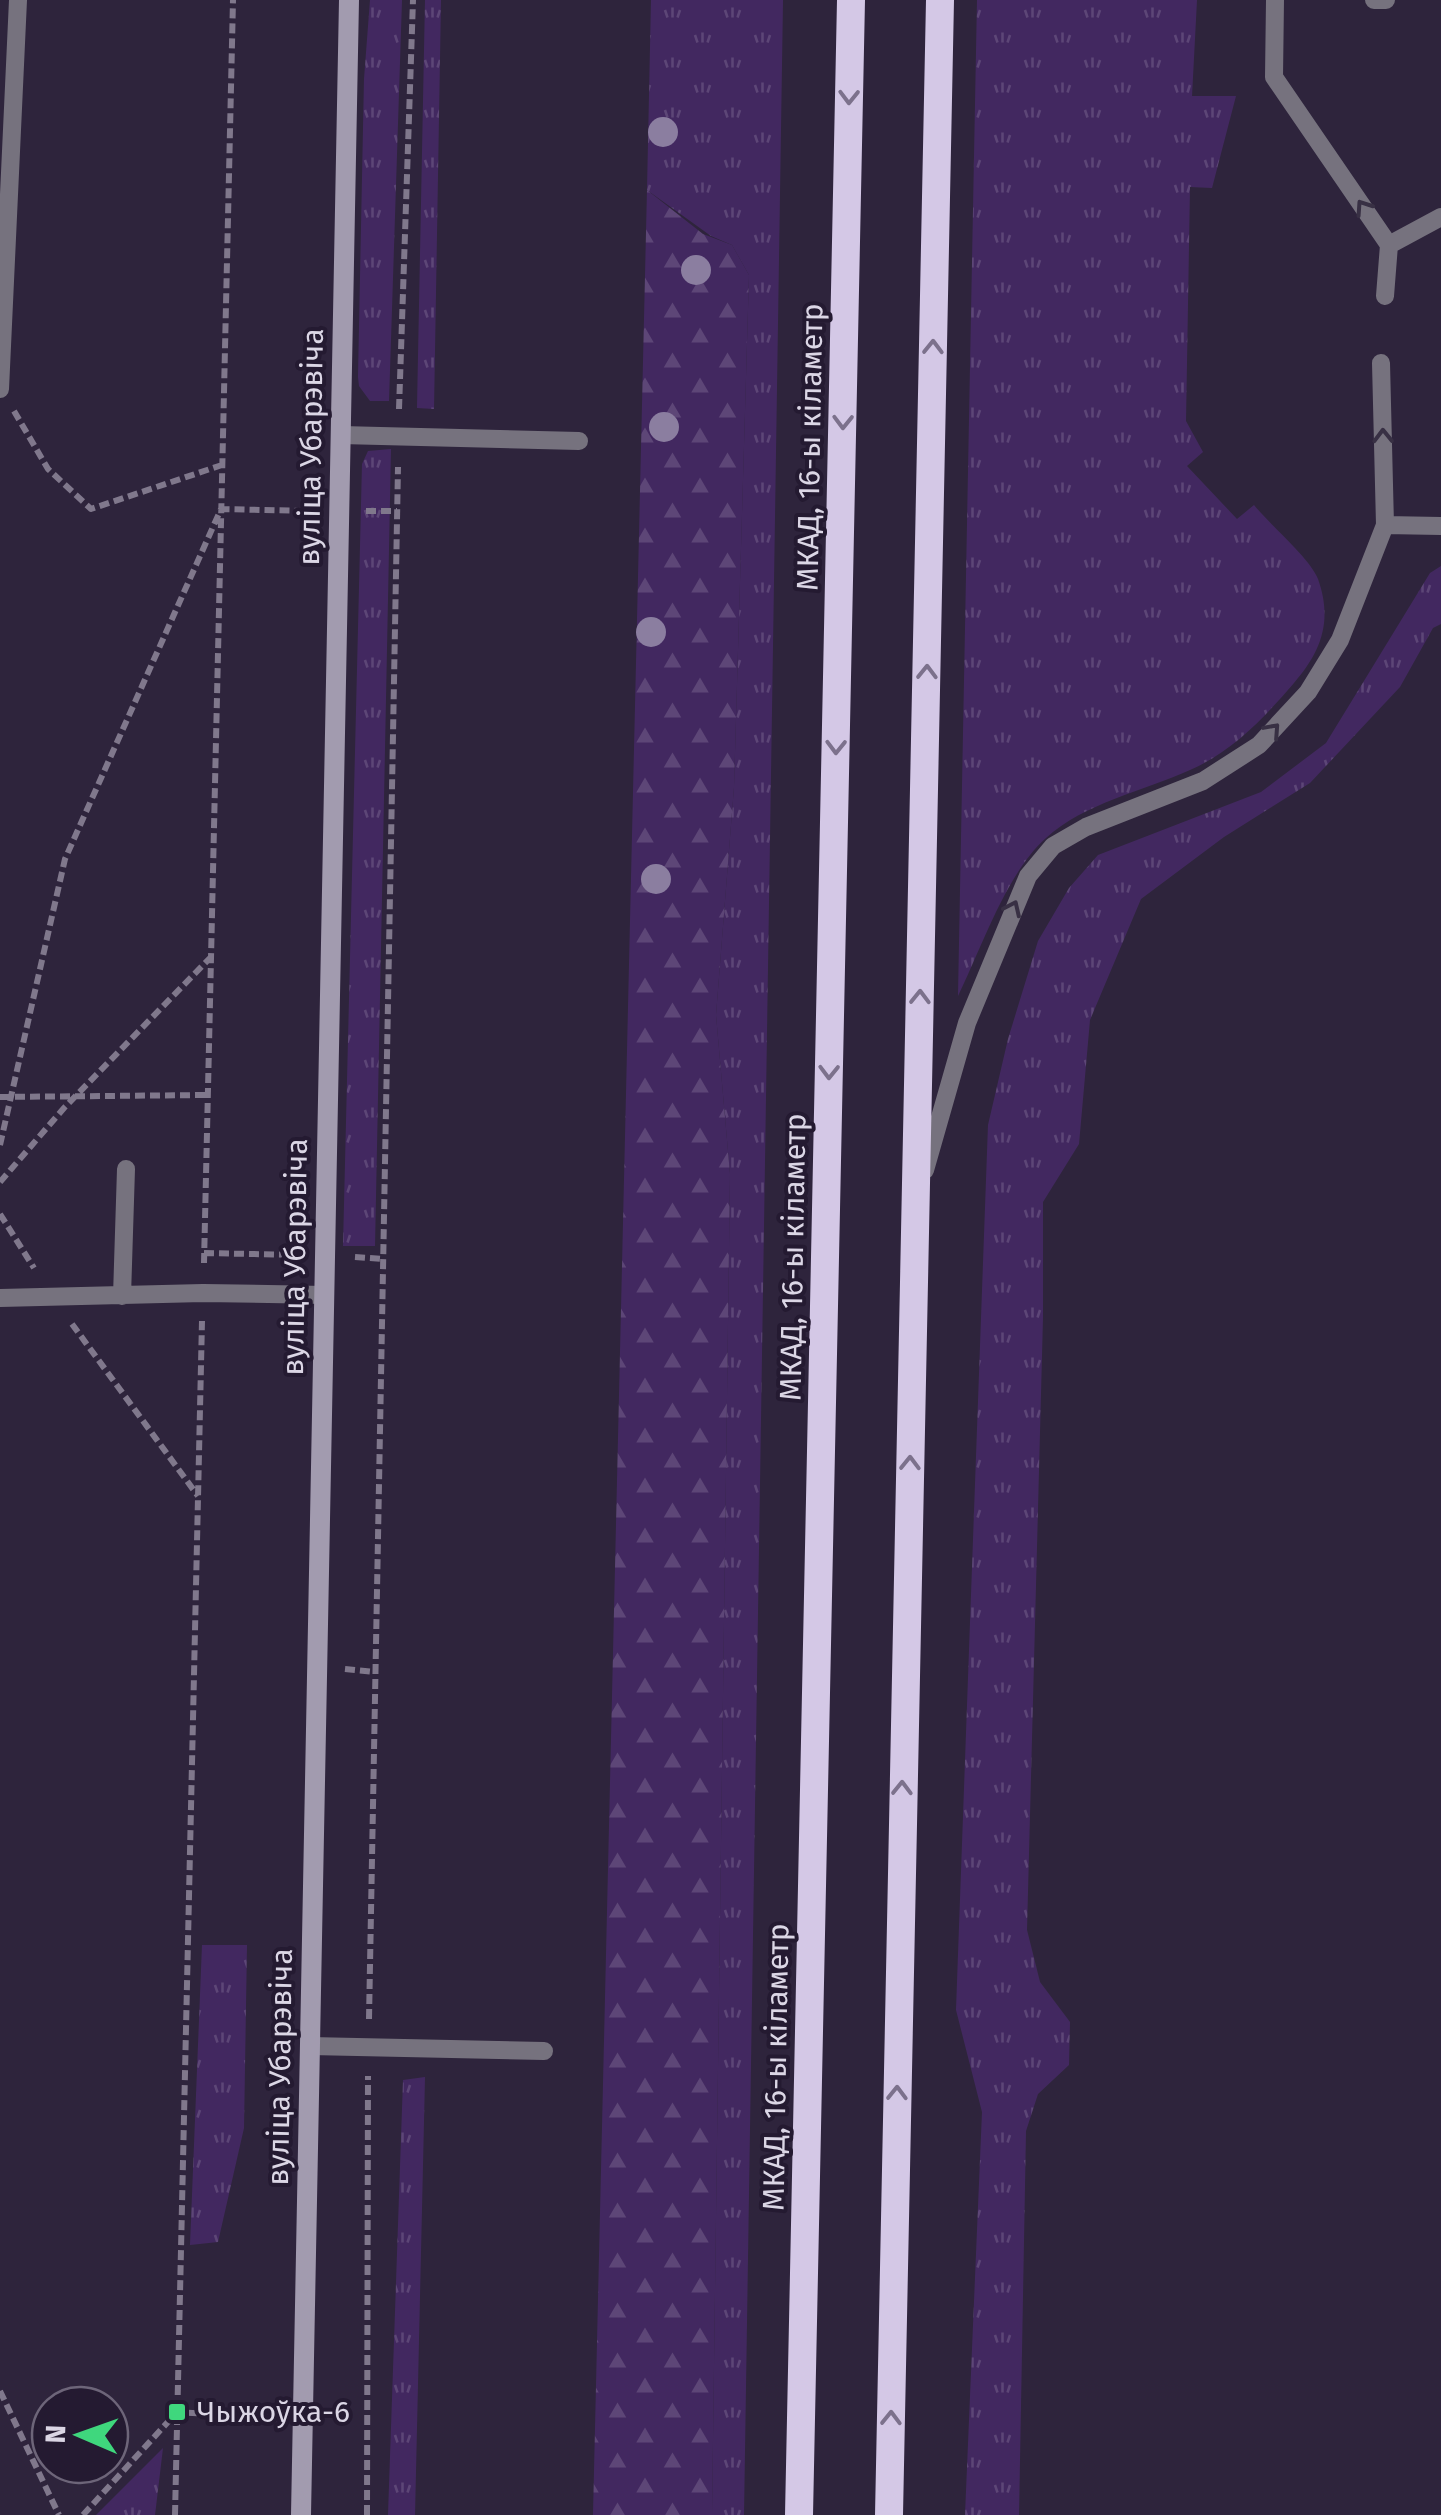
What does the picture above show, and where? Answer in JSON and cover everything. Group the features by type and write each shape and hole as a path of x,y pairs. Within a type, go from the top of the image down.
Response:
{"highway":[{"name":"МКАД, 16-ы кіламетр","path":"800,2515 851,0"},
{"path":"889,2515 940,0"}],"main road":[{"name":"вуліца Убарэвіча","path":"301,2515 349,0"}],"lane":[{"path":"0,389 18,0"},
{"path":"1275,0 1274,77 1388,245 1386,296"},
{"path":"1374,0 1386,0"},
{"path":"1388,245 1441,217"},
{"path":"916,1199 967,1022 1028,876 1053,846 1069,836 1203,780 1260,745 1308,692 1340,640 1385,525 1381,363"},
{"path":"341,435 579,441"},
{"path":"1385,525 1441,526"},
{"path":"122,1296 126,1170"},
{"path":"0,1298 325,1295"},
{"path":"310,2046 544,2051"}],"path":[{"path":"175,2515 233,0"},
{"path":"367,2515 368,2046 398,434 413,0"},
{"path":"0,389 48,469 91,509 222,466"},
{"path":"0,1145 65,859 221,510"},
{"path":"0,1182 211,957"},
{"path":"0,1097 208,1095"},
{"path":"0,1214 52,1296 198,1497"},
{"path":"0,2390 59,2515"},
{"path":"177,2412 303,2420"},
{"path":"83,2515 177,2412"}],"green space":[{"path":"370,0 402,0 389,401 370,401 359,386 358,377 364,79"},
{"path":"425,0 441,0 434,409 417,408"},
{"path":"651,0 783,0 744,2515 712,2515 730,1174 716,1015 734,787 749,275 732,245 711,236 647,190"},
{"path":"977,0 1197,0 1192,96 1236,96 1212,188 1190,187 1186,421 1203,452 1187,466 1237,519 1254,505 1298,552 1318,579 1324,622 1317,648 1303,671 1234,744 1190,770 1078,816 1046,838 1007,891 958,996"},
{"path":"647,190 703,234 732,245 749,275 734,787 716,1015 730,1174 712,2515 593,2515"},
{"path":"391,449 375,1246 343,1246 362,464 368,451"},
{"path":"1441,566 1441,624 1433,628 1400,687 1310,783 1224,837 1141,899 1090,1020 1079,1144 1043,1202 1027,1930 1040,1982 1070,2022 1069,2065 1038,2094 1026,2131 1019,2515 965,2515 982,2112 956,2010 988,1125 1008,1039 1038,941 1069,888 1098,855 1261,792 1326,743 1430,573"},
{"path":"202,1945 247,1945 244,2128 218,2242 190,2245"},
{"path":"425,2077 415,2515 388,2515 403,2080"},
{"path":"163,2448 155,2515 96,2515 130,2485"}],"place":[{"name":"Чыжоўка-6","path":"177,2412"}]}
